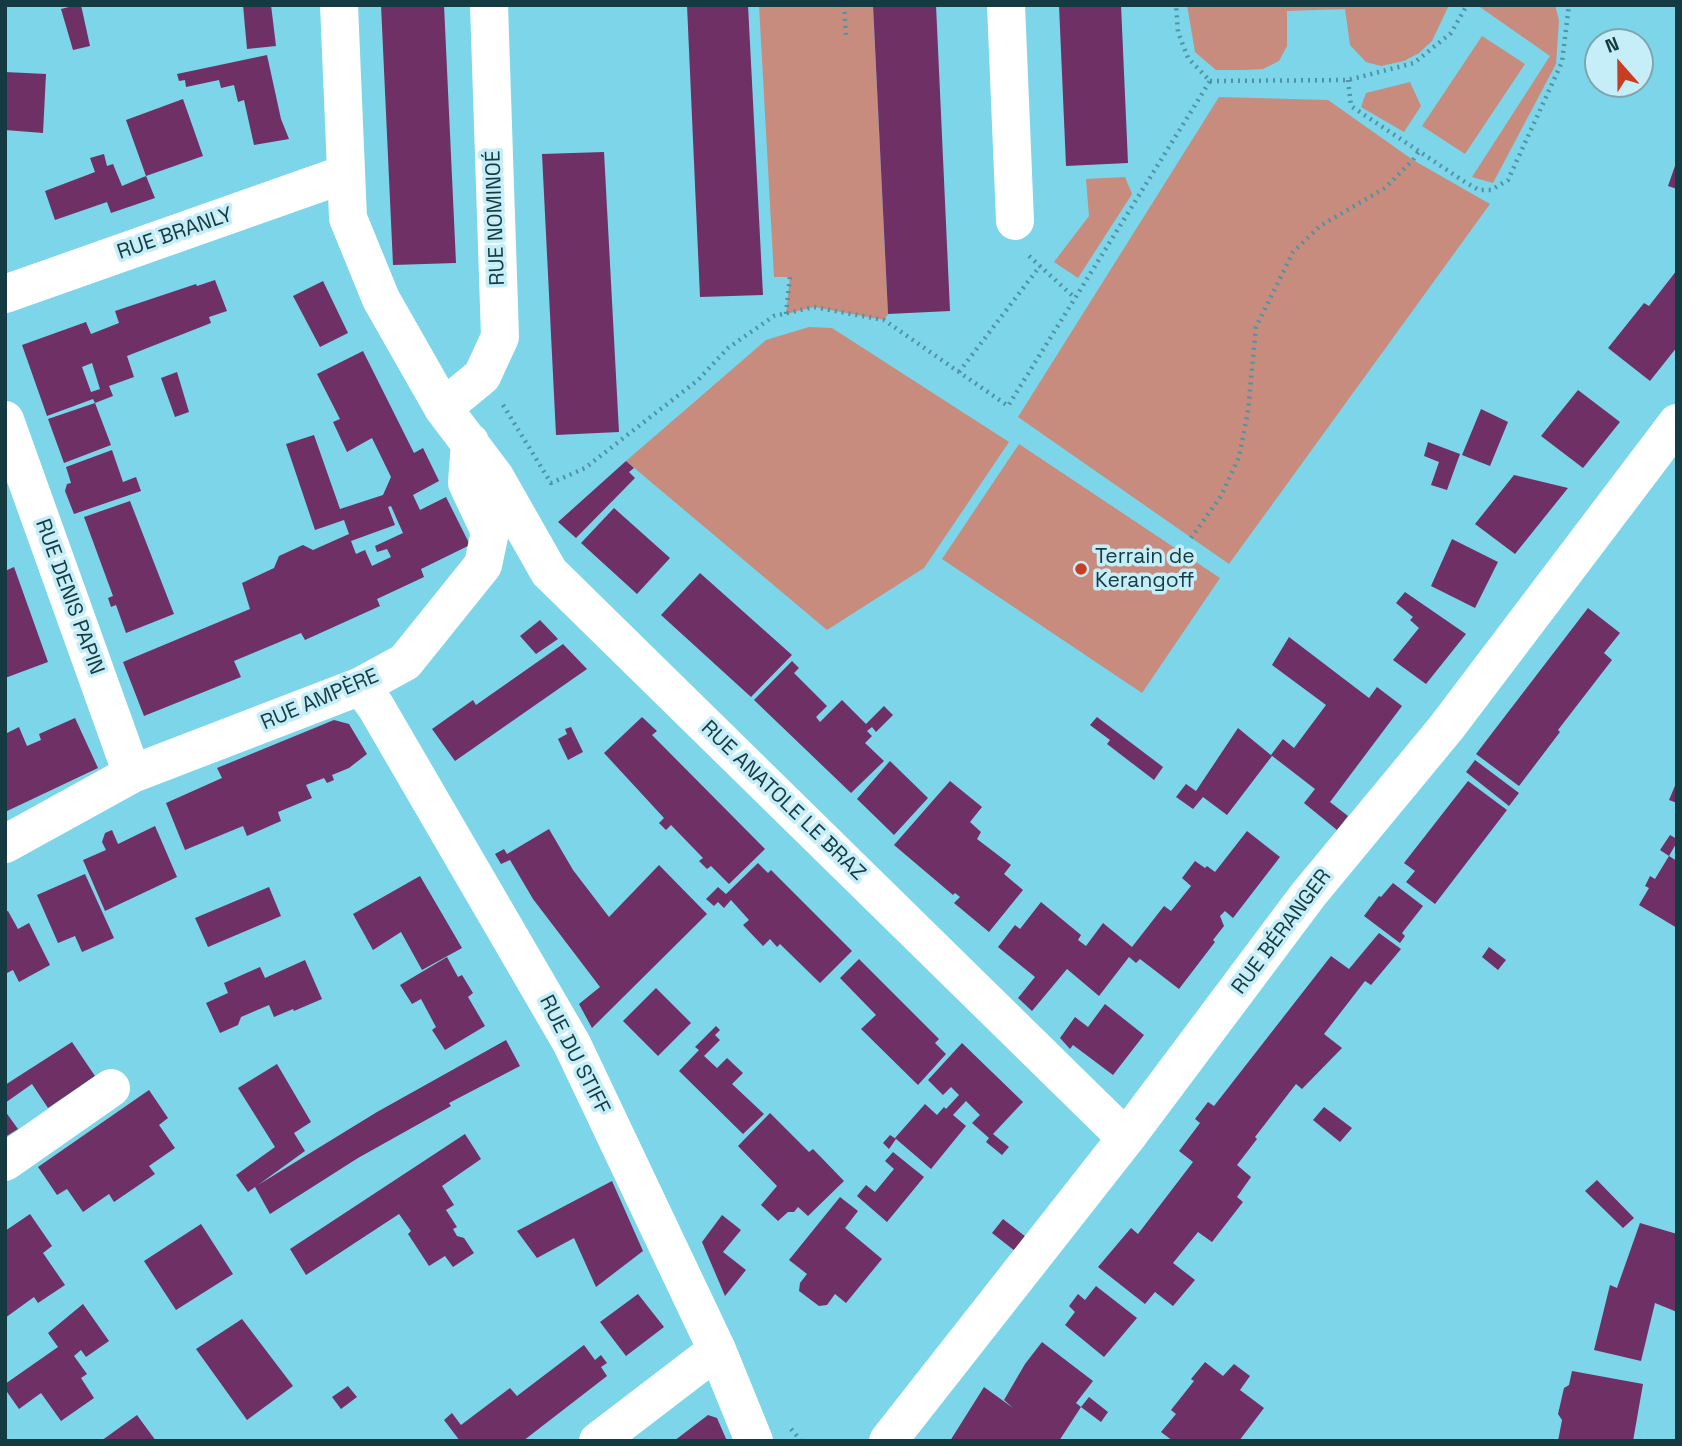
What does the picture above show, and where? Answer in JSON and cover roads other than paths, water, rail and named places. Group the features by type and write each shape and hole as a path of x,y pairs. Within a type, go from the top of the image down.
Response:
{"street":[{"name":"RUE ANATOLE LE BRAZ","path":"340,5 348,218 376,287 443,408 495,477 549,572 1126,1138"},
{"name":"RUE NOMINOÉ","path":"443,408 482,376 500,337 489,5"},
{"path":"1006,5 1015,221"},
{"name":"RUE BRANLY","path":"5,294 345,174"},
{"name":"RUE DENIS PAPIN","path":"5,420 132,774"},
{"name":"RUE BÉRANGER","path":"888,1441 1126,1138 1308,895 1446,728 1677,423"},
{"name":"RUE AMPÈRE","path":"5,844 132,774 361,686 405,662 483,565 489,532 467,483 470,442"},
{"name":"RUE DU STIFF","path":"361,686 376,707 572,1044 717,1350 754,1441"},
{"path":"5,1162 111,1088"},
{"path":"598,1441 717,1350"}],"place":[{"name":"Terrain de Kerangoff","path":"1081,569"}]}
